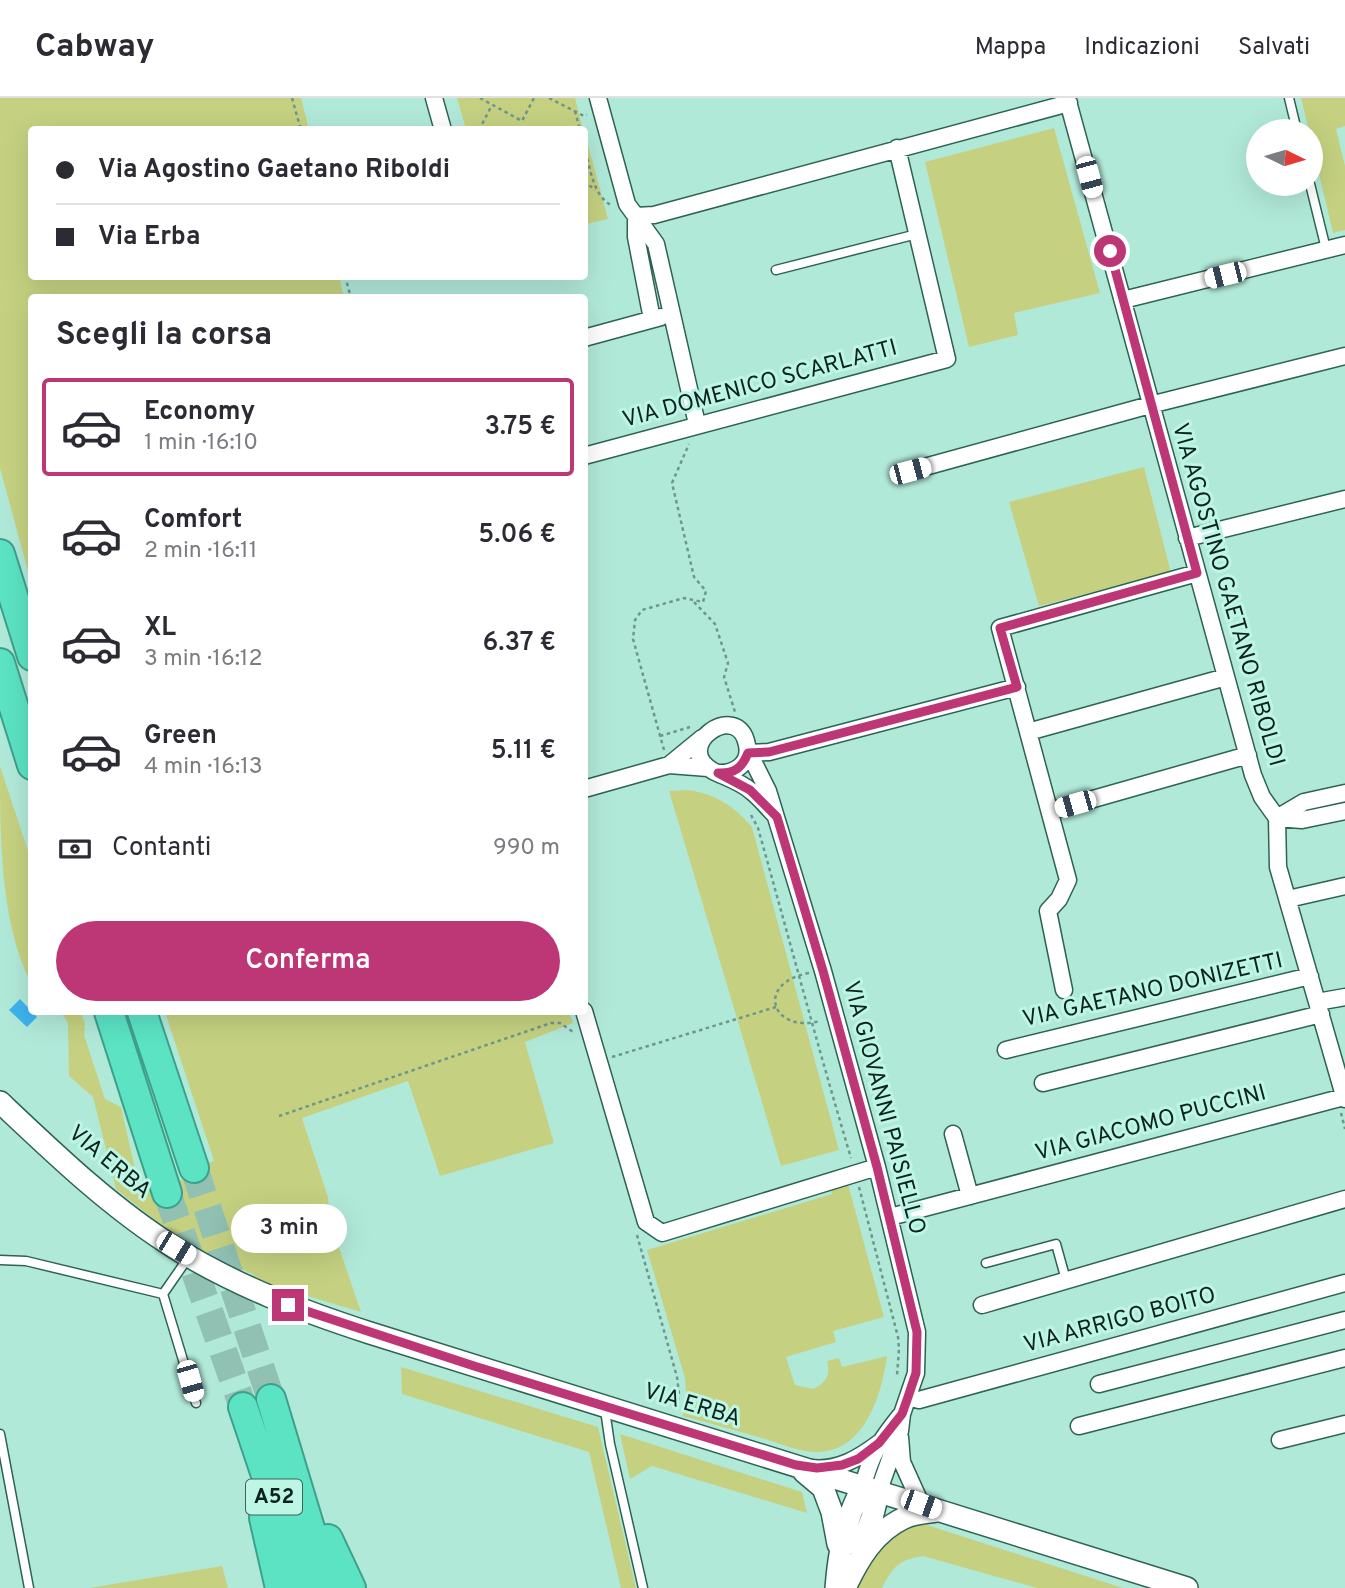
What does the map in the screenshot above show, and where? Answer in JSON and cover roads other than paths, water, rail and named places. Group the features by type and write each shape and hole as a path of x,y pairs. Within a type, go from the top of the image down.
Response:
{"highway":[{"path":"0,540 4,565 28,643"},
{"path":"0,663 28,752"},
{"path":"110,1015 167,1193"},
{"path":"143,1015 194,1168"},
{"name":"A52","path":"271,1399 328,1588"},
{"name":"A52","path":"280,1588 240,1409 304,1588"},
{"name":"A52","path":"282,1434 351,1588"}],"main road":[{"name":"VIA ERBA","path":"0,1102 99,1191 145,1227 189,1256 261,1294 306,1312 605,1407 1187,1588"},
{"path":"796,1465 823,1488 834,1521 844,1583"},
{"path":"839,1553 849,1513 871,1488"},
{"path":"844,1583 872,1518 871,1488"},
{"path":"844,1583 879,1534 903,1518 930,1507"}],"street":[{"path":"434,98 442,126"},
{"path":"632,210 654,215 1068,100"},
{"name":"VIA AGOSTINO GAETANO RIBOLDI","path":"1068,100 1248,755 1262,797 1277,818 1278,867 1319,1008 1337,1044 1342,1098"},
{"path":"600,104 632,210 652,319"},
{"path":"897,148 917,234"},
{"path":"632,210 656,244 697,424"},
{"name":"VIA DOMENICO SCARLATTI","path":"588,455 947,359 917,234"},
{"path":"1123,300 1345,245"},
{"path":"588,337 673,313"},
{"path":"910,471 1150,405 1345,356"},
{"path":"1187,538 1345,499"},
{"path":"1065,989 1048,911 1059,899 1068,880 1000,628 1197,573"},
{"path":"1028,732 1226,677"},
{"path":"747,754 769,752 1017,687"},
{"path":"718,726 736,729 747,743 747,754 738,769 728,773 713,770 702,759 702,738 709,730 718,726"},
{"name":"VIA GIOVANNI PAISIELLO","path":"669,765 702,738"},
{"name":"VIA GIOVANNI PAISIELLO","path":"747,754 768,791 777,817 823,971 890,1217 917,1332 916,1373 902,1414"},
{"path":"1051,811 1248,755"},
{"name":"VIA GIOVANNI PAISIELLO","path":"588,788 669,765 713,770 750,790 777,817"},
{"path":"1277,818 1304,802 1345,793"},
{"path":"1277,818 1302,820 1345,811"},
{"path":"1288,899 1345,886"},
{"name":"VIA GAETANO DONIZETTI","path":"1006,1050 1310,976"},
{"path":"1044,1083 1319,1008 1345,996"},
{"path":"585,1015 640,1224 662,1233 877,1167"},
{"name":"VIA GIACOMO PUCCINI","path":"890,1217 1342,1098"},
{"path":"953,1134 970,1196"},
{"path":"982,1305 1345,1199"},
{"name":"VIA ARRIGO BOITO","path":"908,1397 919,1400 1345,1283"},
{"path":"1099,1384 1345,1320"},
{"path":"1079,1426 1345,1358"},
{"path":"902,1414 902,1462 930,1507"},
{"path":"871,1488 869,1460 902,1414"},
{"path":"1280,1440 1345,1423"},
{"path":"871,1488 900,1431"},
{"path":"796,1465 817,1468 842,1465 858,1459 879,1443"}],"lane":[{"path":"1289,98 1294,119"},
{"path":"1313,196 1326,249"},
{"path":"776,270 917,234"},
{"path":"986,1264 1056,1244 1066,1280"},
{"path":"163,1294 189,1256"},
{"path":"0,1260 26,1261 163,1294"},
{"path":"163,1294 196,1403"},
{"path":"605,1407 610,1444 643,1588"},
{"path":"0,1434 29,1588"}],"water":[{"path":"20,999 28,1007 28,1015 37,1017 27,1027 9,1010"}],"tunnel":[{"path":"194,1168 271,1399"},
{"path":"167,1193 243,1407"}]}
